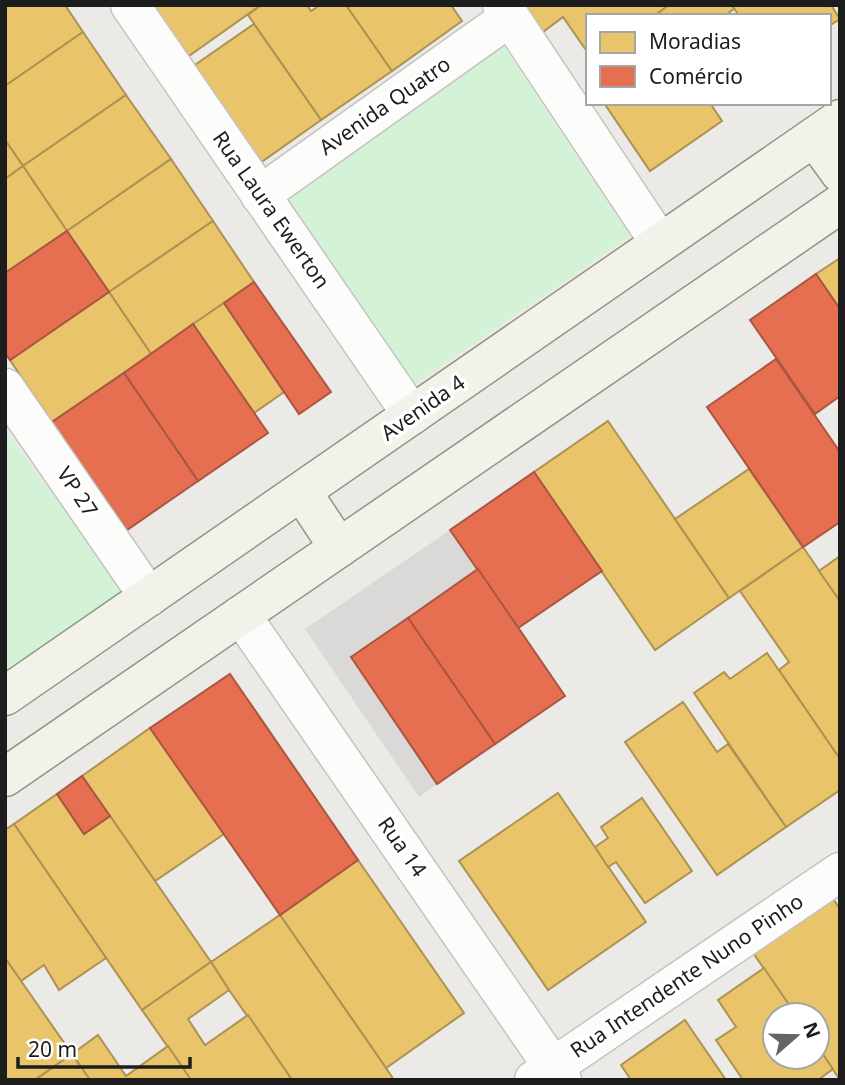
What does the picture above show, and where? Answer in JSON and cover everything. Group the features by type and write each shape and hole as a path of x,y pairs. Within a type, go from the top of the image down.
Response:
{"main road":[{"name":"Avenida 4","path":"5,696 827,128"},
{"path":"827,128 840,173"},
{"path":"5,777 840,204"},
{"path":"302,492 339,548"}],"street":[{"name":"Rua Laura Ewerton","path":"130,5 412,415"},
{"name":"Avenida Quatro","path":"260,195 506,11"},
{"path":"506,11 660,243"},
{"name":"VP 27","path":"5,388 149,597"},
{"name":"Rua 14","path":"241,615 550,1075"},
{"name":"Rua Intendente Nuno Pinho","path":"550,1075 840,872"}],"shaded area":[{"path":"450,530 478,569 351,657 437,784 419,797 305,629"}],"green space":[{"path":"507,39 637,231 411,387 282,194"},
{"path":"8,434 125,593 5,677 5,436"}],"building: Moradias":[{"path":"5,5 65,5 83,32 5,86"},
{"path":"150,5 261,5 186,58"},
{"path":"261,5 307,5 311,11 320,5 346,5 392,71 321,120 248,15"},
{"path":"346,5 451,5 462,21 392,71"},
{"path":"524,5 669,5 657,14 586,14 586,50 563,17 543,32"},
{"path":"669,5 732,5 734,9 727,14 657,14"},
{"path":"732,5 831,5 840,19 831,25 831,14 738,14"},
{"path":"254,24 321,120 260,163 192,67"},
{"path":"83,32 126,95 23,166 5,140 5,86"},
{"path":"126,95 171,159 67,231 23,166"},
{"path":"605,105 711,105 722,121 650,171"},
{"path":"5,140 23,166 5,179"},
{"path":"171,159 213,221 109,292 67,231"},
{"path":"23,166 67,231 5,273 5,179"},
{"path":"213,221 254,282 151,354 109,292"},
{"path":"840,258 840,309 816,274"},
{"path":"109,292 151,354 52,422 10,360"},
{"path":"224,303 284,392 254,413 193,324"},
{"path":"608,421 729,598 655,650 534,472"},
{"path":"749,469 803,547 729,598 675,519"},
{"path":"803,547 840,601 840,759 779,670 789,662 740,591"},
{"path":"840,556 840,601 819,571"},
{"path":"767,653 840,759 840,790 786,827 694,693 724,672 730,679"},
{"path":"683,702 717,752 728,744 786,827 717,875 625,742"},
{"path":"150,728 224,834 155,881 82,776"},
{"path":"558,793 646,922 548,990 459,861"},
{"path":"57,794 84,834 110,816 211,962 142,1010 14,824"},
{"path":"642,798 692,871 645,903 616,862 608,867 595,847 608,838 601,827"},
{"path":"14,824 106,958 59,990 44,965 21,981 5,958 5,830"},
{"path":"358,860 464,1013 386,1068 280,915"},
{"path":"831,896 840,909 840,1080 831,1067 831,1001 786,1001 751,950"},
{"path":"280,915 394,1080 292,1080 229,990 211,962"},
{"path":"5,958 72,1054 35,1080 5,1080"},
{"path":"211,962 229,990 188,1019 205,1045 248,1015 292,1080 191,1080 142,1010"},
{"path":"764,968 786,1001 761,1001 761,1071 830,1071 818,1080 743,1080 716,1040 736,1027 718,1000"},
{"path":"685,1020 726,1080 631,1080 621,1065"},
{"path":"98,1035 126,1076 168,1046 191,1080 90,1080 72,1054"},
{"path":"72,1054 90,1080 35,1080"}],"building: Comércio":[{"path":"67,231 109,292 10,360 5,353 5,273"},
{"path":"816,274 840,309 840,396 815,414 750,320"},
{"path":"254,282 331,392 299,414 224,303"},
{"path":"193,324 268,433 198,481 124,373"},
{"path":"776,359 840,452 840,522 803,547 707,407"},
{"path":"124,373 198,481 127,530 52,422"},
{"path":"534,472 602,571 518,628 450,530"},
{"path":"478,569 565,696 495,744 408,618"},
{"path":"408,618 495,744 437,784 351,657"},
{"path":"230,674 358,860 280,915 150,728"},
{"path":"82,776 110,816 84,834 57,794"}]}
